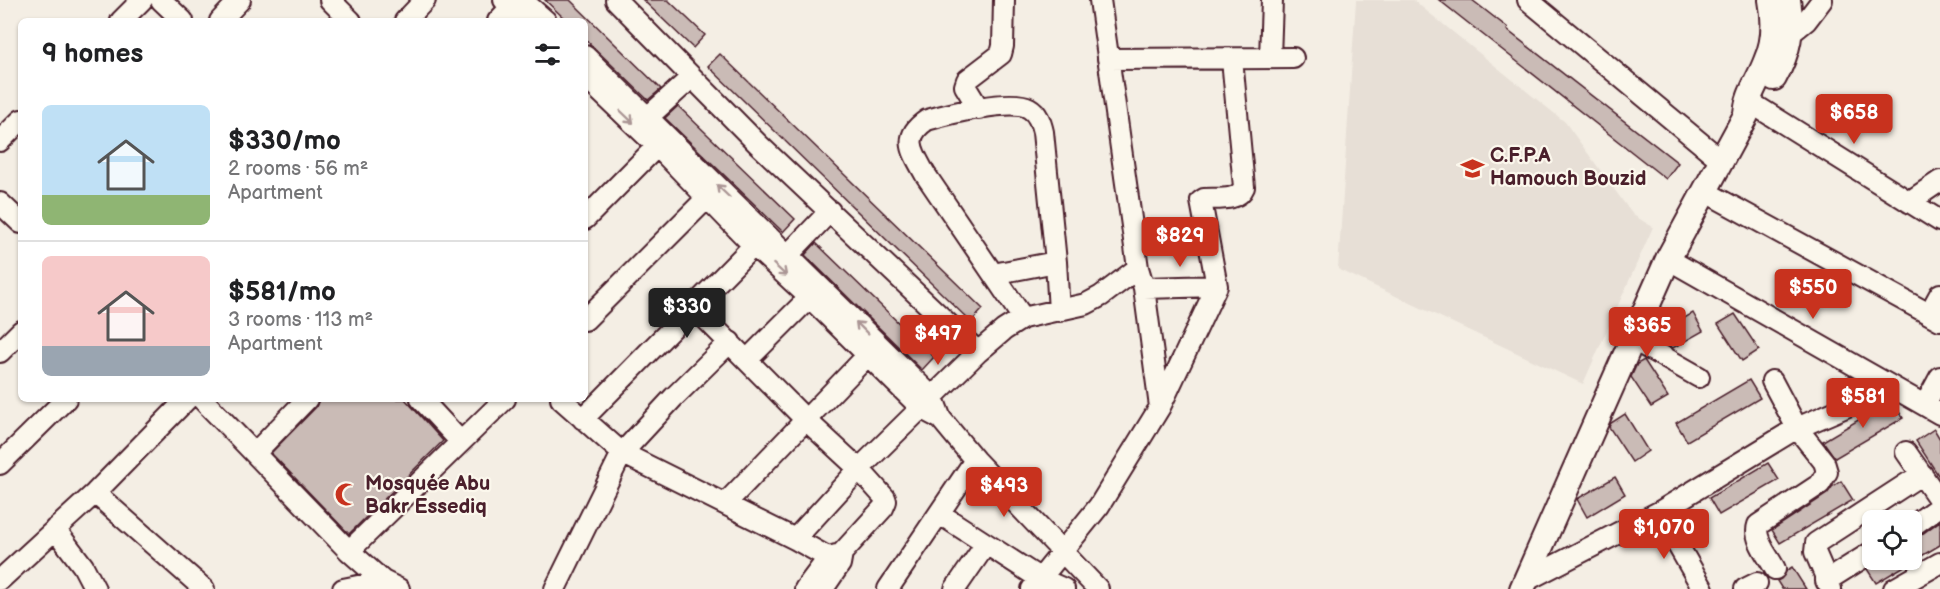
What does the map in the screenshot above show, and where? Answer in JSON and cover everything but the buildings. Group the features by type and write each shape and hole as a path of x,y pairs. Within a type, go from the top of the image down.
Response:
{"main road":[{"path":"1523,585 1668,259 1750,108 1785,57 1783,32 1771,0"},
{"path":"1783,32 1791,18 1788,0"}],"street":[{"path":"124,18 142,0"},
{"path":"161,0 180,18"},
{"path":"223,18 240,0"},
{"path":"330,0 348,18"},
{"path":"408,18 425,0"},
{"path":"616,0 830,212 978,352"},
{"path":"979,109 965,86 967,80 1001,54 1004,0"},
{"path":"1100,0 1160,407"},
{"path":"1270,58 1272,0"},
{"path":"1528,0 1721,159"},
{"path":"1783,32 1806,21 1822,0"},
{"path":"509,7 522,18"},
{"path":"509,7 538,18"},
{"path":"1108,59 1293,58"},
{"path":"588,59 648,117 662,140 707,198 759,239 788,255 867,356 927,403"},
{"path":"1036,584 1099,506 1160,407 1217,286 1201,201 1234,197 1242,192 1244,187 1232,59"},
{"path":"648,117 692,77"},
{"path":"588,79 662,140 759,239 927,403 975,460 1098,589"},
{"path":"1023,318 925,174 911,149 911,141 918,126 927,120 979,109 1021,105 1029,108 1041,122 1059,310"},
{"path":"1750,108 1940,221"},
{"path":"0,141 18,123"},
{"path":"588,216 662,140"},
{"path":"1909,202 1940,181"},
{"path":"1704,191 1935,316 1940,294"},
{"path":"588,317 707,198"},
{"path":"0,203 18,220"},
{"path":"788,255 830,212"},
{"path":"583,419 759,239"},
{"path":"1668,259 1932,409 1940,377"},
{"path":"993,274 1056,262"},
{"path":"795,539 859,469 978,352 1004,330 1023,318 1075,308 1101,296 1138,268"},
{"path":"1144,288 1217,286"},
{"path":"747,360 815,292"},
{"path":"693,306 805,419 859,469 883,494 886,501 886,505 805,589"},
{"path":"0,352 18,334"},
{"path":"1632,339 1699,377"},
{"path":"555,589 622,453 729,342"},
{"path":"725,504 867,356"},
{"path":"1772,381 1797,429 1824,462 1827,472 1820,484 1758,525 1756,530 1758,537 1775,569"},
{"path":"1523,585 1659,512 1797,429 1892,387"},
{"path":"0,464 63,402"},
{"path":"0,580 95,493 184,402"},
{"path":"205,402 349,551 391,585"},
{"path":"255,453 304,402"},
{"path":"424,402 460,441"},
{"path":"349,551 502,402"},
{"path":"564,402 622,453 837,558"},
{"path":"1906,452 1940,501"},
{"path":"888,589 975,460"},
{"path":"1862,560 1829,585 1815,552 1816,543 1923,474"},
{"path":"95,493 204,589"},
{"path":"1922,520 1940,506"},
{"path":"1659,512 1703,589"},
{"path":"940,513 986,544 1036,584 1064,589"},
{"path":"55,529 83,566 95,589"},
{"path":"955,589 986,544"},
{"path":"823,589 837,558"},
{"path":"1894,589 1940,563"},
{"path":"343,589 391,585"}],"shaded area":[{"name":"C.F.P.A Hamouch Bouzid","path":"1356,0 1413,0 1565,122 1633,215 1653,227 1583,384 1338,269"}],"place":[{"name":"C.F.P.A Hamouch Bouzid","path":"1472,168"},
{"name":"Mosquée Abu Bakr Essediq","path":"347,495"}]}
